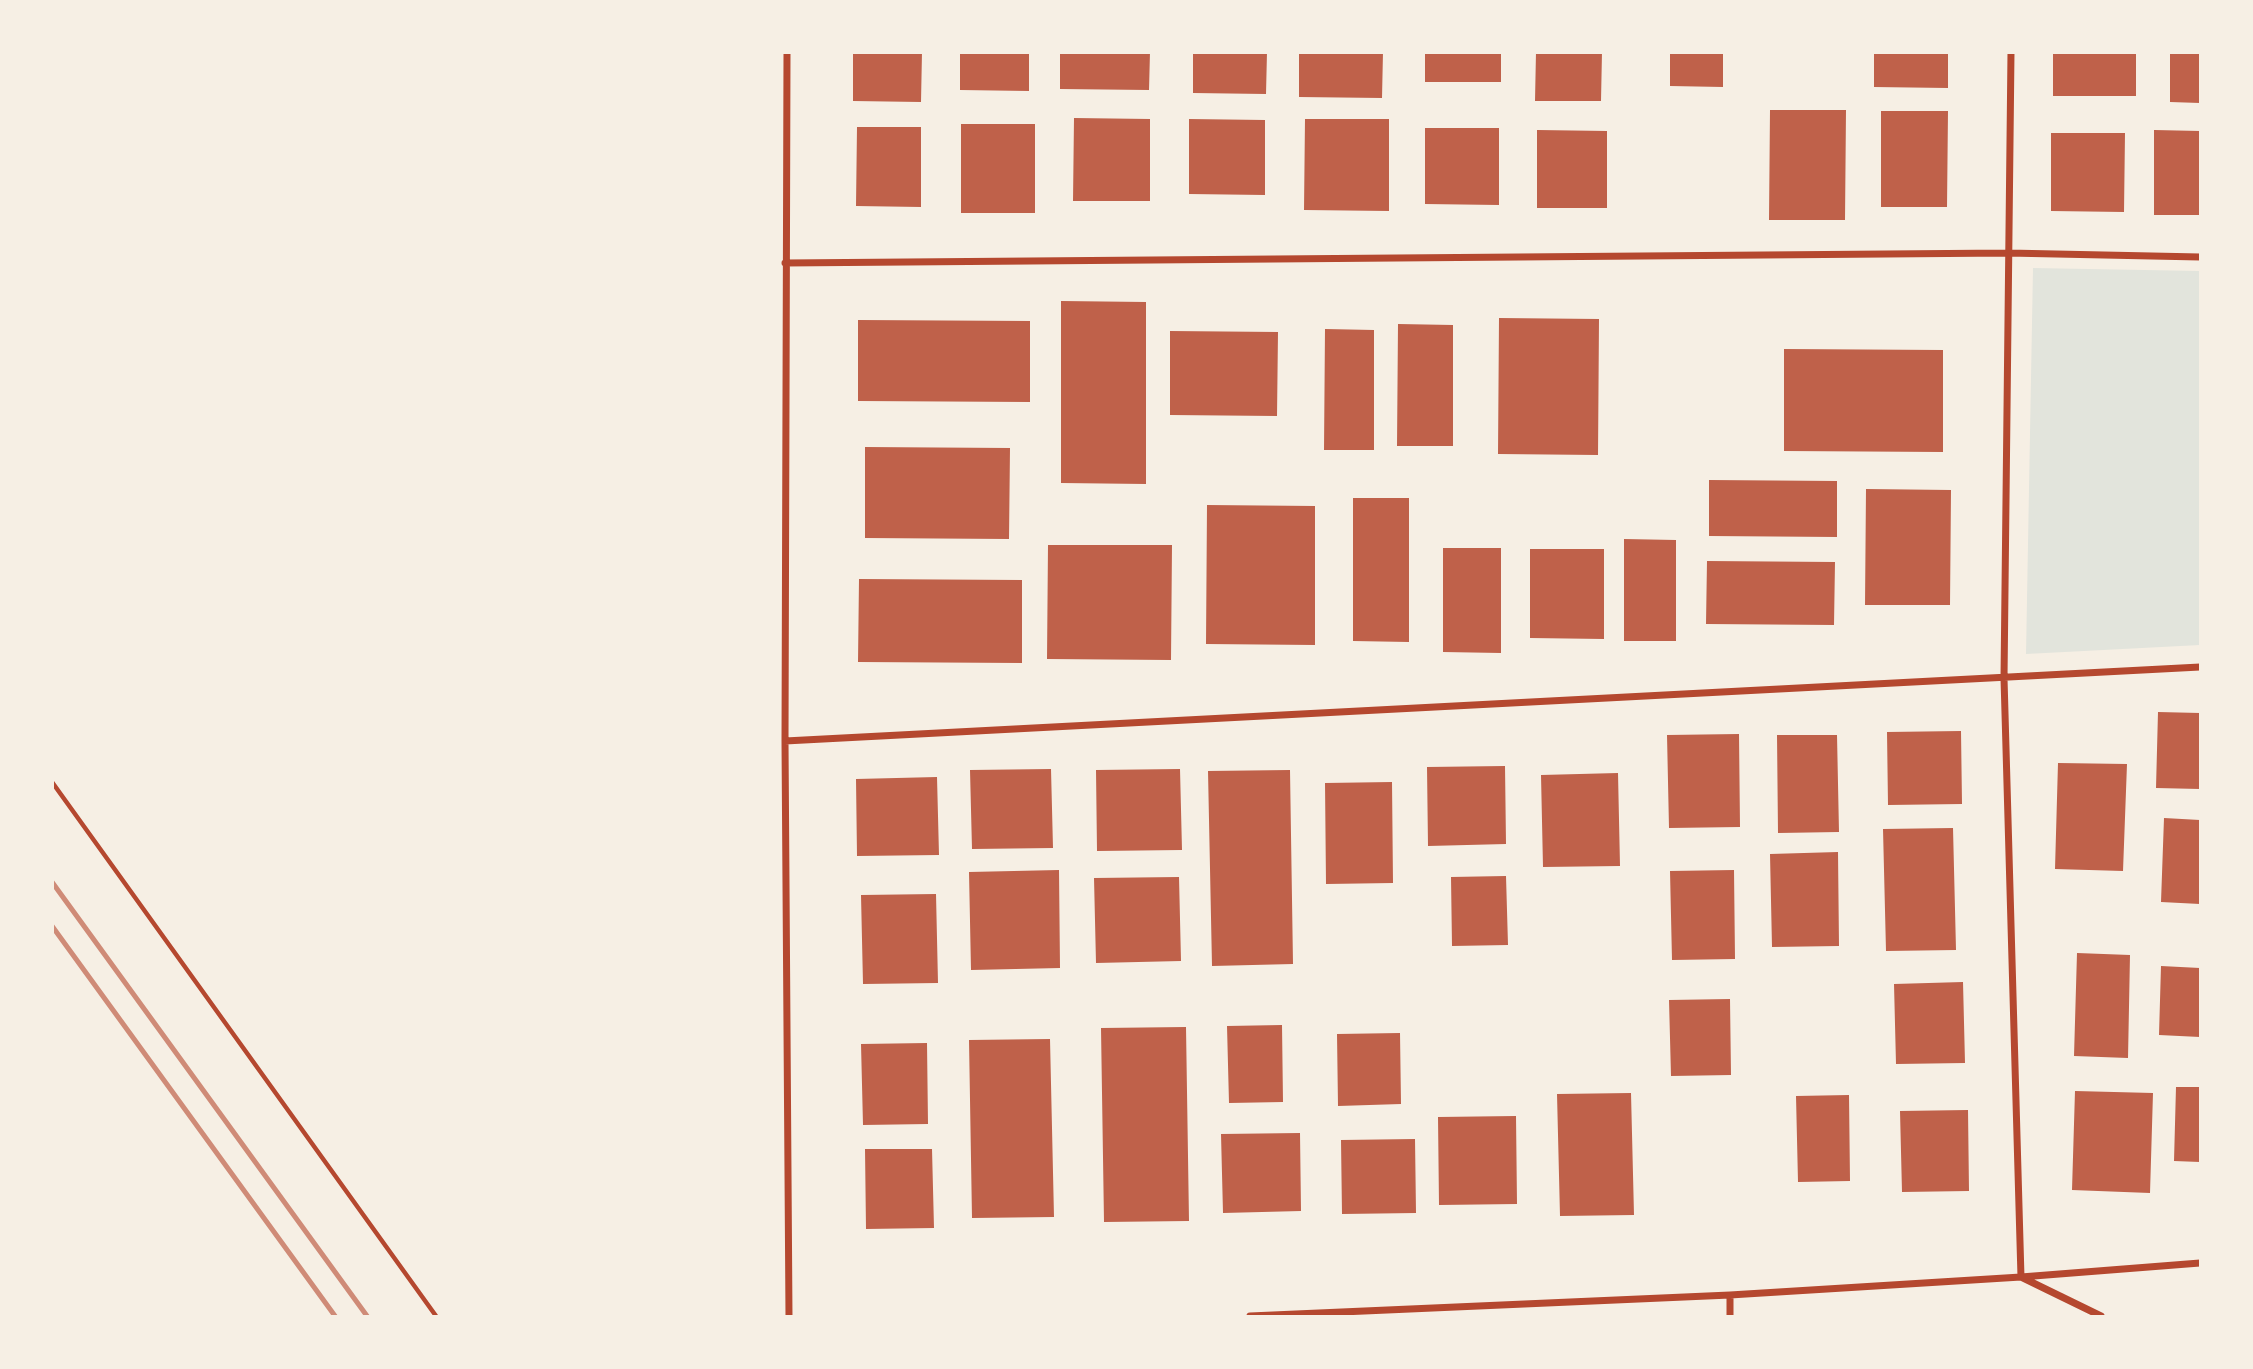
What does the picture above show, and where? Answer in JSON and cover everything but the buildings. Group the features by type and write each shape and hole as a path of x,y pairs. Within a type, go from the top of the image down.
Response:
{"street":[{"path":"788,52 785,741 789,1317"},
{"path":"2011,52 2004,678 2021,1277"},
{"path":"785,264 2008,253 2200,257"},
{"path":"785,741 2200,667"},
{"path":"1250,1317 1730,1294 2021,1277 2200,1263"},
{"path":"2021,1277 2101,1317"},
{"path":"1730,1294 1730,1317"}],"path":[{"path":"52,782 436,1317"}],"shaded area":[{"path":"2033,268 2200,271 2200,645 2026,654"}],"railway":[{"path":"52,882 367,1316"},
{"path":"52,926 335,1316"}]}
